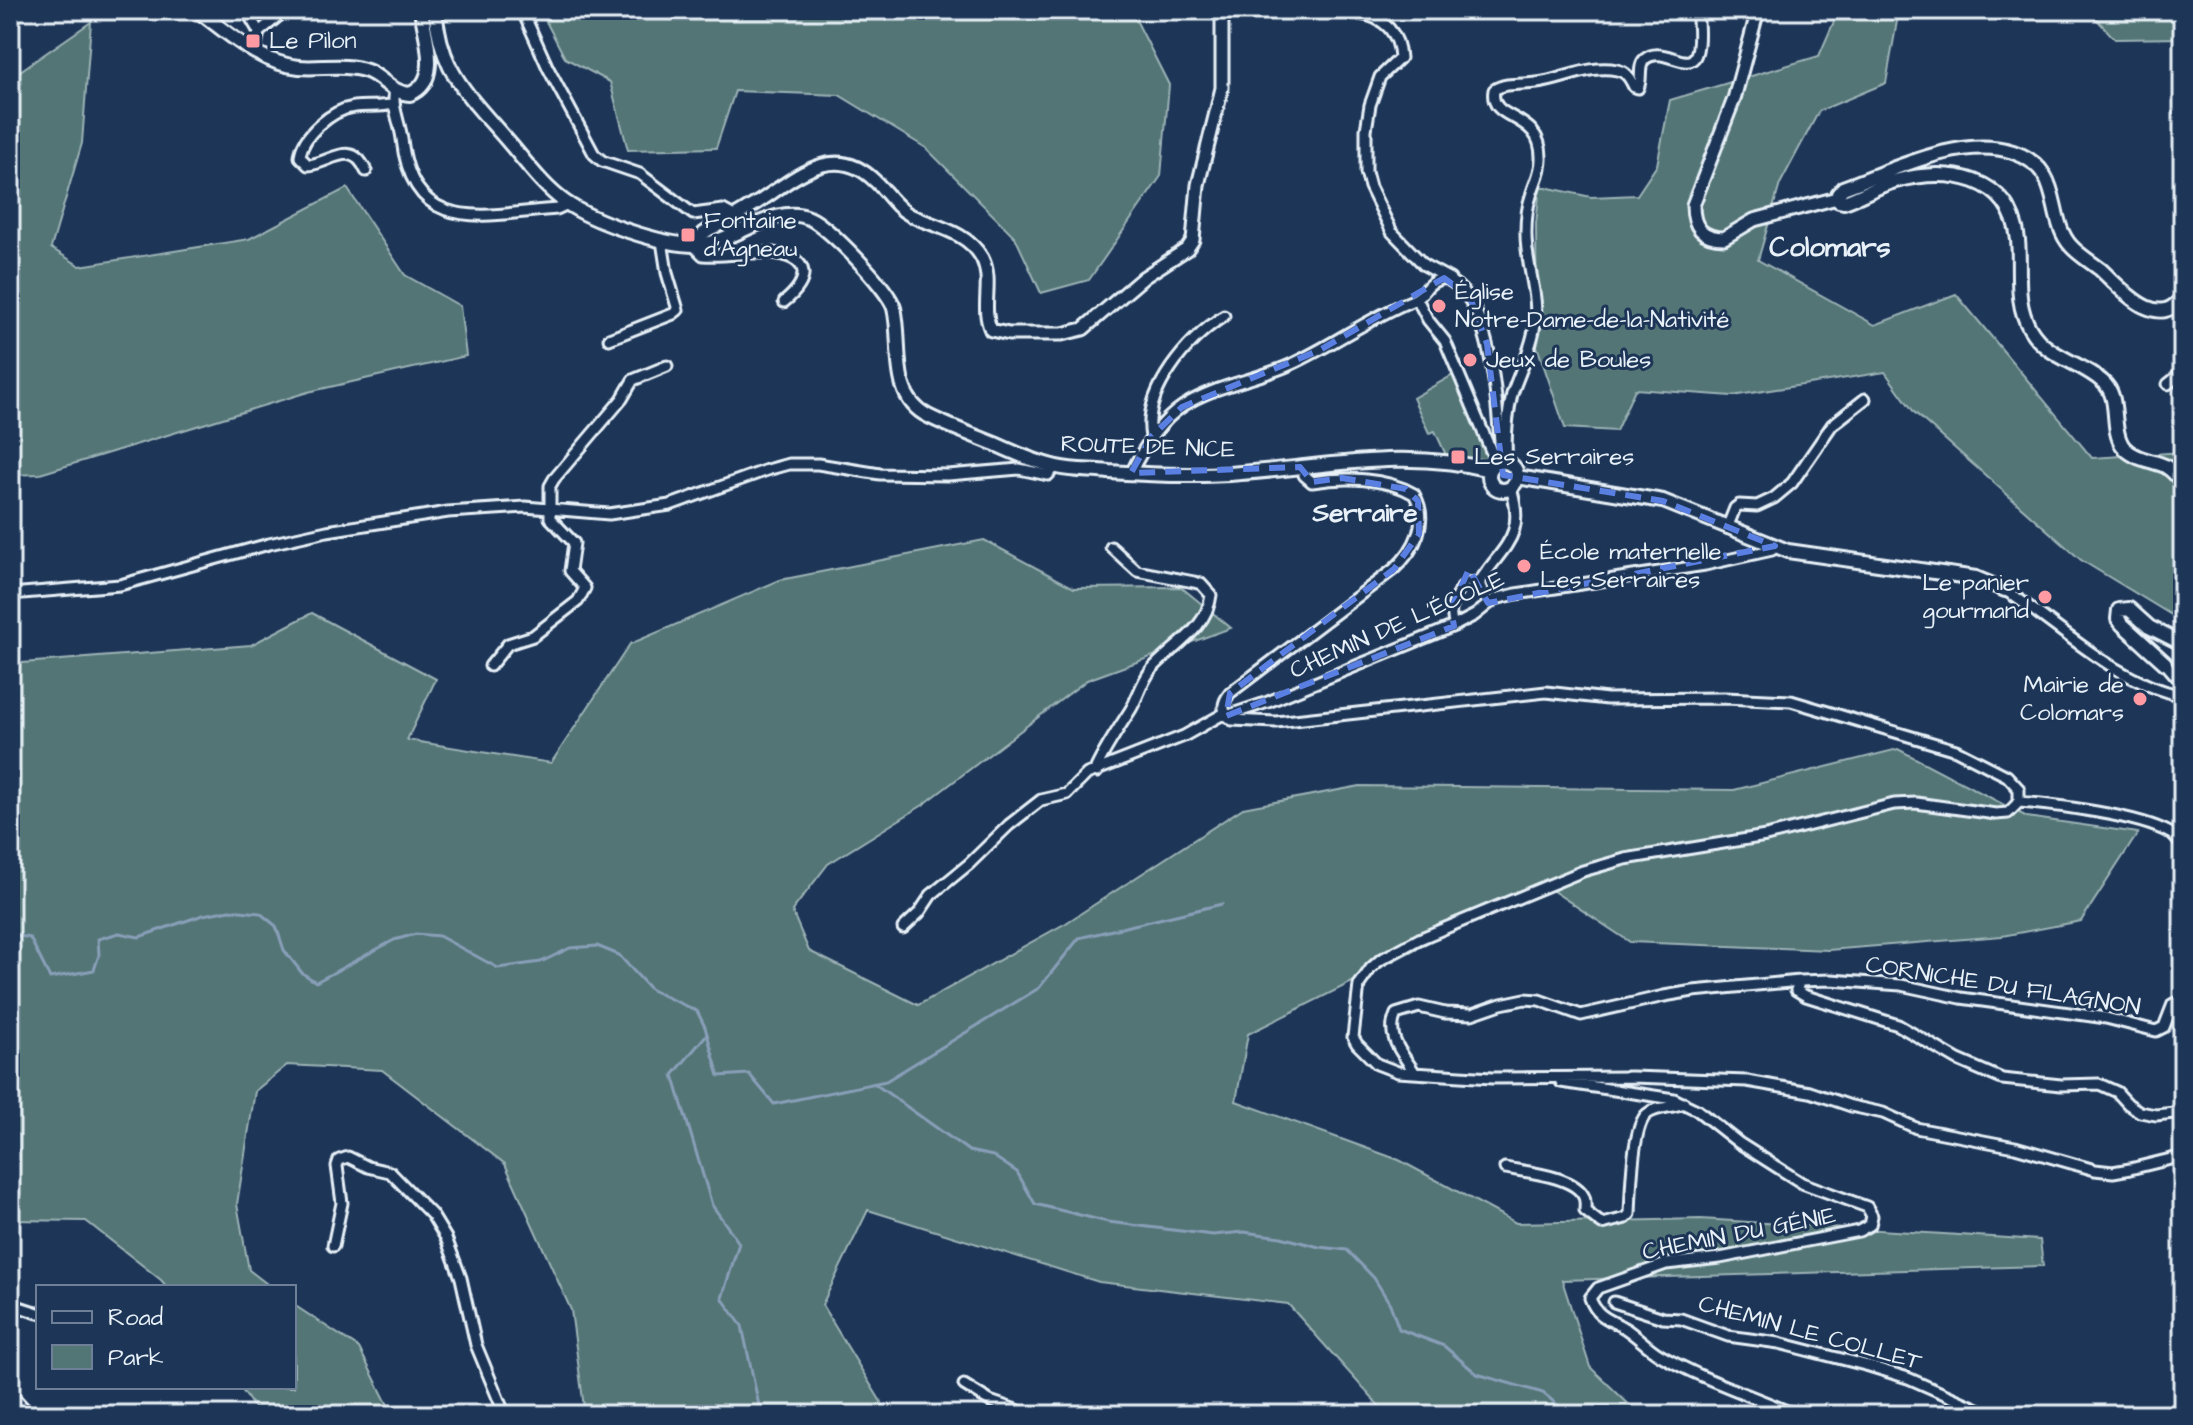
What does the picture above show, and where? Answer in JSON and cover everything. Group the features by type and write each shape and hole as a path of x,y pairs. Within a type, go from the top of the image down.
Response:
{"main road":[{"path":"197,10 270,59 298,67 359,69 375,75 394,98 418,90 426,81 428,61 421,10"},
{"name":"ROUTE DE NICE","path":"435,10 444,53 460,83 544,184 582,212 662,241 696,245 719,241 780,216 801,215 813,220 888,294 894,309 901,378 916,407 928,416 962,431 1055,467 1131,473 1226,474 1410,458 1499,464"},
{"path":"2183,296 2173,307 2162,311 2148,309 2127,295 2070,246 2045,177 2029,160 2010,151 1978,146 1940,155 1843,188 1837,198 1844,202 1894,181 1936,176 1970,178 1996,192 2007,207 2018,236 2019,296 2030,330 2051,352 2104,382 2114,402 2122,444 2130,452 2165,467 2183,483"},
{"path":"1514,482 1516,469 1499,464 1489,477 1495,487 1502,490 1514,482 1663,501 1727,528 1800,553 1976,578 2005,590"},
{"path":"2165,663 2122,624 2118,619 2119,610 2129,609 2149,627 2183,644"}],"street":[{"path":"246,10 259,32"},
{"path":"255,51 259,32 286,10"},
{"path":"522,10 542,56 594,154 602,161 640,174 693,214 723,210 734,216"},
{"path":"784,302 803,283 804,272 800,264 775,254 703,255 696,245 706,232 816,166 830,163 856,166 877,182 908,214 953,231 980,255 986,267 986,313 991,330 1009,334 1062,334 1083,329 1144,277 1187,249 1193,240 1198,185 1222,88 1222,10"},
{"path":"1360,10 1360,14 1378,19 1391,29 1400,46 1400,58 1380,77 1370,105 1365,150 1370,187 1396,236 1424,265 1444,274 1470,297 1487,344 1494,382 1499,464"},
{"path":"1499,464 1510,405 1534,331 1536,300 1526,236 1530,197 1541,159 1540,144 1534,131 1501,111 1493,95 1496,87 1539,83 1580,73 1615,69 1624,72 1638,88 1641,65 1647,58 1662,54 1677,61 1693,58 1700,46 1697,10"},
{"path":"1758,10 1734,99 1693,205 1697,227 1704,235 1724,238 1754,220 1837,198"},
{"path":"366,171 360,161 351,155 337,155 308,165 300,157 301,149 318,128 341,110 394,98 404,154 412,177 435,205 472,217 557,209 568,204"},
{"path":"609,339 678,310 662,241"},
{"path":"1131,473 1151,437 1182,407 1290,365 1337,342 1387,311 1417,299 1431,281 1444,278 1453,281"},
{"path":"1417,299 1428,320 1445,341 1499,464"},
{"path":"1151,437 1151,413 1171,368 1190,341 1224,316"},
{"path":"490,666 508,644 533,636 585,592 570,571 574,543 550,518 550,486 622,399 633,380 667,366"},
{"path":"2168,384 2183,372"},
{"path":"1727,528 1735,508 1765,504 1792,483 1832,425 1865,399"},
{"path":"10,594 120,585 269,544 389,520 448,512 525,507 609,514 670,505 789,464 809,463 894,474 948,475 1019,469 1048,475 1055,467"},
{"path":"1303,466 1304,475 1312,482 1342,478 1396,486 1414,494 1421,513 1419,534 1412,549 1394,569 1230,693 1224,704 1225,714 1238,722 1276,722 1546,692 1607,699 1791,701 1956,750 2007,776 2019,789 2019,802 2008,813 1916,803 1894,804 1766,836 1625,859 1583,871 1419,939 1380,960 1362,979 1352,1030 1357,1044 1377,1064 1398,1072 1492,1078 1756,1082 1810,1092 1883,1113 1916,1128 2015,1147 2095,1170 2130,1169 2183,1156"},
{"path":"1488,603 1480,581 1507,548 1512,537 1514,482"},
{"name":"CHEMIN DE L'ÉCOLE","path":"903,928 919,913 931,895 1009,825 1041,800 1067,794 1087,774 1184,736 1225,714 1296,692 1454,626 1475,615 1488,603 1516,594 1750,556 1772,550 1775,546"},
{"path":"1097,772 1102,756 1147,676 1203,620 1211,595 1201,584 1137,571 1111,547"},
{"path":"1454,626 1451,609 1460,589 1467,582 1480,581"},
{"path":"2005,590 2123,673 2168,693 2183,696"},
{"path":"2165,663 2183,684"},
{"path":"2019,802 2128,820 2169,833 2183,847"},
{"path":"1800,981 1796,990 1806,996 1898,1025 1992,1076 2061,1085 2099,1084 2117,1092 2140,1112 2156,1115 2183,1112"},
{"name":"CORNICHE DU FILAGNON","path":"1415,1073 1392,1039 1391,1030 1396,1014 1419,1007 1445,1013 1472,1014 1513,1001 1539,1000 1581,1015 1664,996 1800,981 1855,981 1901,985 1961,998 2094,1016 2156,1031 2164,1027 2173,1004 2183,1001"},
{"name":"CHEMIN DU GÉNIE","path":"1551,1077 1555,1081 1684,1103 1802,1183 1867,1207 1872,1216 1870,1225 1859,1231 1720,1258 1666,1264 1598,1288 1590,1298 1603,1318 1625,1328 1659,1355 1750,1398 1796,1415"},
{"path":"1505,1168 1574,1185 1584,1198 1585,1211 1602,1224 1626,1218 1630,1214 1642,1121 1653,1111 1684,1103"},
{"path":"333,1246 342,1203 337,1166 339,1160 343,1157 355,1159 395,1176 432,1215 446,1238 461,1278 476,1345 505,1415"},
{"name":"CHEMIN LE COLLET","path":"1614,1302 1663,1318 1681,1319 1728,1336 1779,1343 1869,1366 1908,1378 1992,1415"},
{"path":"10,1304 36,1312"},
{"path":"964,1385 990,1401 1031,1415"},
{"path":"10,1393 30,1415"}],"highlighted area":[{"path":"1444,278 1470,297 1487,344 1503,475 1663,501 1775,546 1488,603 1469,569 1451,609 1454,626 1226,716 1230,693 1394,569 1419,534 1418,501 1406,489 1342,478 1312,482 1300,467 1131,473 1151,437 1182,407 1320,350"}],"green space":[{"path":"540,10 1131,10 1169,85 1161,176 1089,280 1041,293 1015,237 926,148 839,95 735,91 716,148 628,150 610,82 565,58"},
{"path":"1839,10 1899,10 1886,83 1819,111 1780,184 1758,260 1875,325 1956,294 2092,458 2183,452 2183,622 2081,560 1914,412 1885,372 1732,396 1635,389 1616,431 1565,428 1537,346 1536,224 1540,186 1591,197 1637,195 1657,165 1670,100 1819,56"},
{"path":"2088,10 2176,10 2183,38 2115,39"},
{"path":"91,22 82,143 51,248 80,266 249,239 347,188 405,275 460,306 466,356 308,392 40,474 10,475 10,78"},
{"path":"1453,375 1488,461 1446,455 1435,431 1429,433 1413,398"},
{"path":"984,540 1074,588 1181,587 1231,628 1087,680 923,805 828,864 792,911 809,951 918,1005 1066,923 1243,808 1360,786 1734,790 1898,749 2027,817 2138,833 2081,921 2002,936 1828,950 1630,942 1541,883 1248,1034 1236,1101 1399,1160 1516,1223 1701,1219 2040,1240 2043,1266 1562,1280 1590,1367 1640,1415 1387,1415 1288,1304 1099,1282 868,1210 822,1305 889,1415 585,1415 571,1310 505,1164 382,1070 287,1065 255,1091 237,1204 249,1270 268,1285 165,1285 86,1221 10,1220 10,664 251,645 312,613 436,679 407,740 551,763 630,644 780,580"},
{"path":"296,1306 359,1348 393,1415 259,1415 241,1389 296,1389"}],"waterway":[{"path":"10,934 30,938 50,978 94,970 99,955 98,939 119,933 139,937 203,915 230,910 260,913 276,926 284,950 302,973 316,982 394,940 416,934 439,936 498,968 541,962 570,948 597,946 619,955 651,990 697,1011 705,1027 719,1076 749,1074 774,1104 886,1081 1039,988 1079,938 1222,904"},
{"path":"707,1034 673,1075 712,1205 739,1243 722,1298 742,1326 761,1415"},
{"path":"875,1084 969,1151 993,1156 1017,1172 1035,1204 1108,1222 1213,1235 1244,1232 1347,1250 1374,1278 1390,1304 1399,1329 1444,1346 1477,1374 1543,1393 1565,1411 1583,1415"}],"place":[{"name":"Le Pilon","path":"253,41"},
{"name":"Fontaine d'Agneau","path":"688,235"},
{"name":"Église Notre-Dame-de-la-Nativité","path":"1439,306"},
{"name":"Jeux de Boules","path":"1470,360"},
{"name":"Les Serraires","path":"1458,457"},
{"name":"École maternelle Les Serraires","path":"1524,566"},
{"name":"Le panier gourmand","path":"2045,597"},
{"name":"Mairie de Colomars","path":"2140,699"}],"district":[{"name":"Colomars","path":"1830,247"},
{"name":"Serraire","path":"1365,513"}]}
